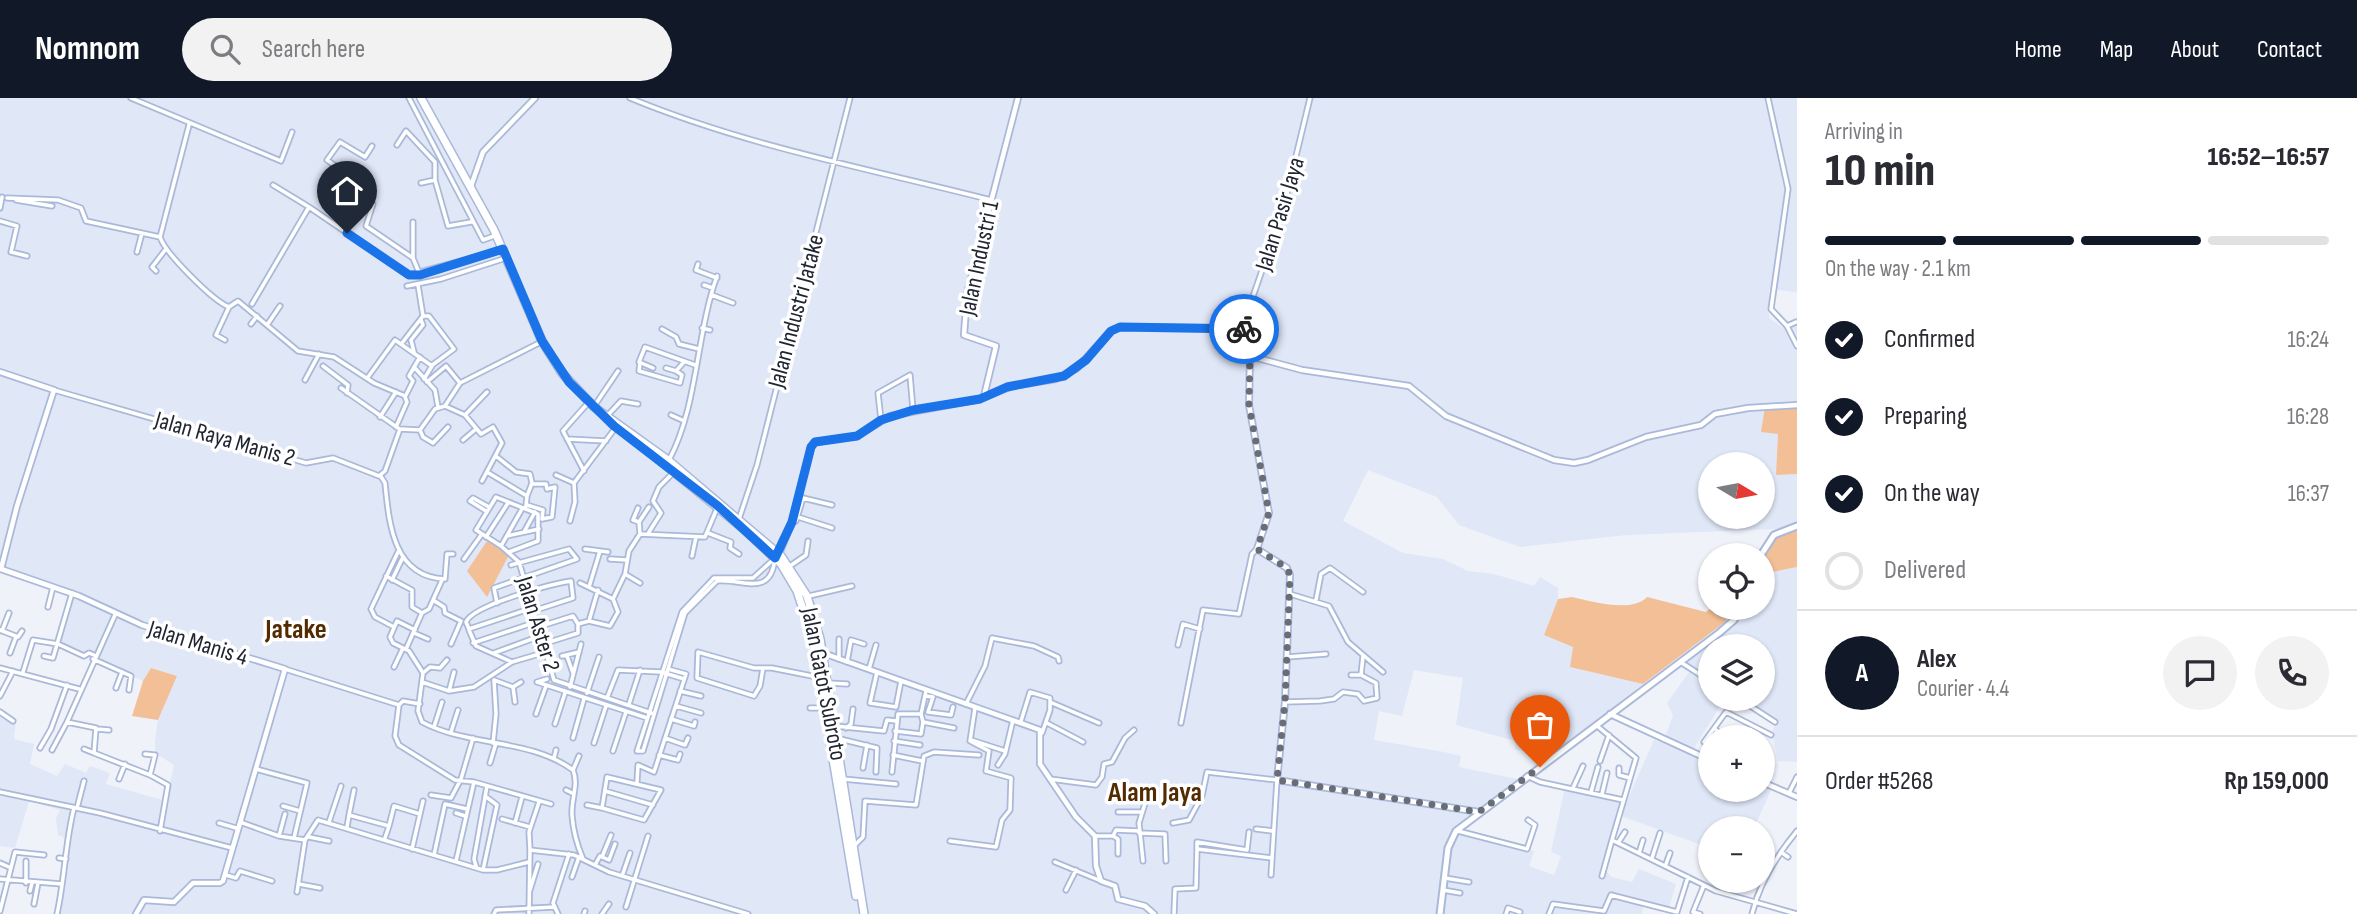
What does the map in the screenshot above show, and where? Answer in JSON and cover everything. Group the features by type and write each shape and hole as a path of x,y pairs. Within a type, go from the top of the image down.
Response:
{"highway":[{"name":"Jalan Gatot Subroto","path":"421,98 508,257 542,341 562,373 591,405 668,460 777,556 801,600 819,652"},
{"name":"Jalan Gatot Subroto","path":"607,417 616,427 720,504"},
{"name":"Jalan Gatot Subroto","path":"738,520 744,530 790,566 807,596 835,726 850,852"},
{"name":"Jalan Gatot Subroto","path":"825,679 824,709 861,914"}],"main road":[{"path":"1769,543 1774,535 1797,526"},
{"path":"1440,914 1448,848 1456,831 1682,663 1728,627 1732,620"}],"street":[{"path":"131,98 189,125 257,148 281,161 292,132"},
{"path":"409,98 461,196 471,222 483,240 496,235"},
{"path":"461,196 472,190 483,152 535,98"},
{"path":"630,98 679,118 832,163 992,200"},
{"name":"Jalan Industri Jatake","path":"738,520 757,465 769,408 800,302 850,98"},
{"name":"Jalan Industri 1","path":"984,396 996,345 966,337 967,294 1018,98"},
{"name":"Jalan Pasir Jaya","path":"1242,328 1283,210 1310,98"},
{"path":"1768,98 1788,189 1771,312 1787,326 1797,346"},
{"path":"189,125 160,237 166,248 193,278 219,302 229,307"},
{"path":"397,145 406,131 435,162 435,180 448,226 471,222"},
{"path":"372,146 365,158 340,142 327,160 363,177 355,191 373,204 366,221 367,228 413,258"},
{"path":"326,190 334,165"},
{"path":"421,183 435,180"},
{"path":"273,185 409,275 420,275 503,249"},
{"path":"3,197 58,200 82,209 86,221 160,237"},
{"path":"3,197 52,206"},
{"path":"0,208 3,197"},
{"path":"252,304 309,207"},
{"path":"0,221 17,226 11,252 27,256"},
{"path":"413,222 413,258 420,275"},
{"path":"136,252 142,233"},
{"path":"156,271 153,266 166,248"},
{"path":"407,286 430,282 508,257"},
{"path":"668,460 682,420 702,328 717,277 696,271 698,264"},
{"path":"414,352 411,340 424,325 418,285"},
{"path":"704,285 713,288"},
{"path":"711,295 733,303"},
{"path":"225,340 216,335 229,307 238,301 298,352 340,360 369,377 374,383 405,396 407,402 385,471 380,475 385,483 398,552 417,571 442,579"},
{"path":"267,325 280,306"},
{"path":"251,324 257,316"},
{"path":"402,343 422,318 429,316 454,349 431,366 425,381"},
{"path":"1787,326 1796,322"},
{"path":"686,608 717,581 748,586 771,574 792,522 813,444 857,436 881,420 913,410 1064,376 1086,360 1111,331 1120,327 1242,328 1250,355 1249,405 1269,513 1257,549 1252,554 1239,614 1203,610 1181,723"},
{"path":"702,328 710,330"},
{"path":"662,329 676,337 679,344 699,349"},
{"path":"369,377 394,340 402,343 431,366"},
{"path":"445,406 460,383 542,341"},
{"path":"666,368 682,375 680,383 639,371 646,347 695,365"},
{"path":"305,380 319,354"},
{"path":"1250,355 1302,370 1409,386 1446,416 1567,463 1588,460 1646,437 1697,426 1716,414 1748,408 1797,405"},
{"path":"405,396 414,381 409,376 420,357"},
{"path":"676,371 684,362"},
{"path":"640,363 653,368"},
{"path":"323,366 348,385 347,393"},
{"path":"425,381 446,366 460,383"},
{"path":"414,367 436,392 438,407"},
{"path":"581,474 566,439 564,427 591,405 618,371"},
{"name":"Jalan Raya Manis 2","path":"0,372 306,463 333,458 380,475"},
{"path":"881,420 878,393 910,376 913,410"},
{"path":"341,388 398,428 420,430"},
{"path":"1,570 17,506 54,390"},
{"path":"380,417 396,392"},
{"path":"465,415 487,392"},
{"path":"607,417 621,401 638,404"},
{"path":"420,430 438,407 445,406 465,415 481,434 493,427 502,443 482,481"},
{"path":"671,415 682,420"},
{"path":"420,430 423,437 433,443 447,427"},
{"path":"570,521 575,502 574,483 616,427"},
{"path":"463,439 476,429"},
{"path":"566,439 606,441"},
{"path":"496,456 517,472 530,474 532,484 525,507 501,546"},
{"path":"488,472 527,496"},
{"path":"649,532 661,513 653,501 659,487 675,472"},
{"path":"556,475 574,483"},
{"path":"464,559 508,503 543,510 542,519 552,517 555,487 547,489 546,484 532,484"},
{"name":"Jalan Aster 2","path":"508,503 496,497 476,530 519,562 554,680 628,705 648,715 654,714"},
{"path":"792,522 797,517 804,498 832,505"},
{"path":"640,534 649,532 705,537 720,504"},
{"path":"525,507 535,512"},
{"path":"613,598 625,574 626,560 640,534 639,522 649,507"},
{"path":"638,508 633,520 639,522"},
{"path":"508,552 538,541 539,529 535,512"},
{"path":"524,532 535,512"},
{"path":"797,517 832,528"},
{"path":"506,537 539,529"},
{"path":"708,533 731,542 730,548 739,554"},
{"path":"692,556 696,537"},
{"path":"790,566 806,555 808,541"},
{"path":"585,549 608,552"},
{"path":"1257,549 1288,570 1290,594 1285,702 1271,875"},
{"path":"497,603 494,588 576,561 577,555 569,550 511,565"},
{"path":"589,587 600,551"},
{"path":"392,626 371,612 398,552"},
{"path":"394,667 422,613 428,611 442,579 446,578 447,554 453,554"},
{"path":"663,674 642,752 637,750 648,715 686,608 714,578 753,578 777,556"},
{"path":"392,579 403,557"},
{"path":"610,559 626,560"},
{"path":"765,568 771,574"},
{"path":"1316,600 1321,574 1330,568 1363,592"},
{"name":"Jalan Manis 4","path":"1,570 52,590 72,593 115,615 168,634 399,705"},
{"path":"625,574 640,583"},
{"path":"386,576 412,590 412,607 422,613"},
{"path":"470,629 572,599 570,581 473,612 467,619 473,643"},
{"path":"578,624 589,621 610,626 618,612 613,598 580,583"},
{"path":"807,596 852,586"},
{"path":"48,607 52,590"},
{"path":"589,621 598,590"},
{"path":"44,656 52,659 72,593"},
{"path":"1290,594 1329,606 1346,638 1383,672"},
{"path":"433,600 444,607 445,613 461,621 451,644"},
{"path":"9,613 1,630 16,637"},
{"path":"52,750 115,615"},
{"path":"473,643 573,616 578,624 578,633 543,645"},
{"path":"392,626 399,621 428,639"},
{"path":"1178,645 1184,625 1200,629"},
{"path":"392,626 391,641 404,648 423,673"},
{"path":"10,653 16,637 22,631"},
{"path":"494,653 540,636"},
{"path":"966,705 985,666 992,638 1044,649 1058,657 1059,661"},
{"path":"839,639 839,659"},
{"path":"23,672 33,640 58,644 84,656 89,653 131,676 129,690"},
{"path":"848,662 852,640 864,644"},
{"path":"473,643 512,662"},
{"path":"570,687 581,644"},
{"path":"869,668 876,645"},
{"path":"422,682 449,691 480,686 493,679 512,662 546,652"},
{"path":"573,674 564,656 579,652"},
{"path":"763,668 760,686 754,696 736,693 697,678 698,652 750,667 763,668 846,684"},
{"path":"819,652 869,668 933,697 920,734 895,731"},
{"path":"1287,657 1326,654"},
{"path":"1361,675 1363,656"},
{"path":"587,693 599,657"},
{"path":"447,660 439,669 430,667 423,673 418,714 422,722 554,758 573,770"},
{"path":"1682,663 1698,673"},
{"path":"0,668 79,689"},
{"path":"136,914 144,900 177,901 193,883 220,883 226,875 235,848 236,828 285,669"},
{"path":"628,705 639,670"},
{"path":"0,696 13,671"},
{"path":"607,698 616,671 686,674 654,772 638,765 637,782"},
{"path":"116,688 122,672"},
{"path":"449,691 454,672"},
{"path":"877,672 870,703 895,707 901,681"},
{"path":"1285,702 1332,699 1343,692 1358,694 1364,701 1377,698 1376,683 1361,675 1351,675"},
{"path":"493,679 513,687"},
{"path":"490,762 496,714 493,679"},
{"path":"547,679 537,681 606,706 648,715"},
{"path":"513,687 521,682"},
{"path":"40,748 51,729 66,685"},
{"path":"536,714 546,686"},
{"path":"513,687 514,702"},
{"path":"680,691 701,696"},
{"path":"555,724 565,692"},
{"path":"1021,721 1030,692 1050,698 1039,760 1076,817 1095,836 1096,866 1101,881"},
{"path":"925,693 1013,718 1042,733"},
{"path":"925,693 921,714 925,722"},
{"path":"573,738 584,699"},
{"path":"420,704 403,701 399,705 395,722 397,743 453,779 461,778 551,804"},
{"path":"434,727 442,702"},
{"path":"1050,702 1099,723"},
{"path":"594,743 606,706"},
{"path":"676,706 701,713"},
{"path":"928,712 951,715 953,707"},
{"path":"810,708 824,709"},
{"path":"970,739 975,708"},
{"path":"846,728 851,724 852,709"},
{"path":"451,732 458,710"},
{"path":"1758,711 1775,722"},
{"path":"0,712 13,721"},
{"path":"612,751 626,712"},
{"path":"1717,725 1727,712 1751,725"},
{"path":"892,772 899,713 921,714"},
{"path":"1610,714 1698,754"},
{"path":"998,765 1005,751 1013,718"},
{"path":"671,719 694,726 695,722"},
{"path":"835,726 884,731 887,720 896,721"},
{"path":"67,722 109,730"},
{"path":"925,722 954,728"},
{"path":"1047,723 1083,742"},
{"path":"1596,725 1636,758 1602,876"},
{"path":"94,753 97,729"},
{"path":"1050,779 1096,785 1102,777 1104,764 1112,762 1125,738 1134,730"},
{"path":"1600,761 1609,735"},
{"path":"430,794 450,799 461,778 473,738"},
{"path":"665,738 685,745 688,738"},
{"path":"836,738 878,749 876,772"},
{"path":"970,739 1005,751"},
{"path":"950,841 996,847 1002,820 1010,810 1012,778 986,771 989,751 970,739"},
{"path":"894,741 920,745"},
{"path":"863,768 867,745"},
{"path":"84,749 125,764 168,785 160,831"},
{"path":"554,758 556,750"},
{"path":"850,852 863,837 865,801 916,805 922,761 932,752 979,755"},
{"path":"145,754 156,755 150,775"},
{"path":"659,755 678,760 680,754"},
{"path":"893,755 922,761"},
{"path":"572,877 581,858 572,813 573,770 579,756"},
{"path":"119,779 125,764"},
{"path":"1573,788 1583,765"},
{"path":"1591,792 1598,767"},
{"path":"254,768 307,783 294,838"},
{"path":"1619,768 1619,775 1630,778"},
{"path":"1173,823 1189,820 1202,796 1207,772 1277,780 1479,812"},
{"path":"1602,794 1607,774"},
{"path":"1527,776 1546,784 1623,800"},
{"path":"587,805 644,820 661,790 637,782 607,777 602,808"},
{"path":"1789,793 1797,777"},
{"path":"843,779 896,785"},
{"path":"57,914 66,859 66,840 84,781"},
{"path":"456,861 474,782"},
{"path":"329,822 341,786"},
{"path":"476,866 474,859 487,786"},
{"path":"1775,787 1797,797"},
{"path":"347,827 354,790"},
{"path":"566,790 574,794"},
{"path":"605,791 653,805"},
{"path":"0,792 235,848"},
{"path":"483,870 497,805 485,796"},
{"path":"514,823 522,797"},
{"path":"1143,860 1139,832 1140,812 1147,797"},
{"path":"412,849 423,801"},
{"path":"529,911 530,827 539,802"},
{"path":"434,855 445,804 467,809"},
{"path":"282,806 300,811"},
{"path":"386,838 394,806 420,814"},
{"path":"1118,812 1140,812"},
{"path":"456,813 465,816"},
{"path":"279,835 285,814"},
{"path":"349,814 389,826"},
{"path":"298,892 307,838 316,820 386,838 412,849 483,870 497,870 529,862"},
{"path":"502,820 530,827"},
{"path":"1456,831 1527,849 1535,825 1528,820"},
{"path":"239,821 279,835 329,841"},
{"path":"219,823 236,828"},
{"path":"1256,829 1273,831"},
{"path":"1114,836 1116,830 1165,834 1166,861"},
{"path":"1752,914 1755,901 1781,852 1797,831"},
{"path":"1174,914 1175,889 1196,888 1197,842 1247,850 1249,832"},
{"path":"1618,843 1625,832"},
{"path":"1652,858 1660,833"},
{"path":"595,865 598,857 602,857 611,835"},
{"path":"626,907 648,836"},
{"path":"1095,836 1114,836"},
{"path":"1114,836 1118,841 1118,854"},
{"path":"1612,840 1668,865 1698,882"},
{"path":"1639,853 1643,840"},
{"path":"602,857 609,861 615,845"},
{"path":"1197,849 1272,858"},
{"path":"0,911 3,880 17,850 44,855"},
{"path":"530,850 569,854 622,876 748,914"},
{"path":"1781,852 1788,857"},
{"path":"622,876 630,853"},
{"path":"1668,865 1670,853"},
{"path":"558,914 554,907 569,854"},
{"path":"59,858 66,859"},
{"path":"1668,865 1673,860"},
{"path":"26,861 26,883"},
{"path":"1055,862 1115,886 1118,899 1144,906 1154,914"},
{"path":"0,863 9,867"},
{"path":"528,892 535,882 538,864"},
{"path":"1066,890 1076,870"},
{"path":"226,875 236,878 240,871 271,881"},
{"path":"1549,914 1553,904 1604,911 1613,895 1677,912 1688,877"},
{"path":"1445,878 1469,882"},
{"path":"3,880 62,884"},
{"path":"30,891 32,883"},
{"path":"34,904 38,883"},
{"path":"299,884 320,888"},
{"path":"1443,890 1460,893"},
{"path":"1700,914 1693,912 1701,893"},
{"path":"1730,893 1797,914"},
{"path":"601,914 609,904"},
{"path":"494,914 496,910 529,911 554,907"},
{"path":"1506,914 1508,908 1526,914"}],"shaded area":[{"path":"0,98 1797,98 1797,292 1769,289 1769,318 1783,328 1797,323 1797,407 1762,432 1778,434 1777,475 1797,474 1797,528 1775,529 1775,452 1698,452 1698,529 1773,529 1626,535 1520,547 1459,525 1437,497 1368,470 1343,521 1403,553 1443,559 1468,571 1494,574 1534,586 1540,577 1558,588 1558,599 1544,635 1573,647 1570,667 1643,684 1548,758 1515,749 1516,741 1456,725 1463,678 1414,670 1402,716 1379,711 1374,740 1461,756 1459,767 1517,779 1453,828 1534,851 1529,866 1554,875 1561,856 1551,852 1565,788 1627,801 1654,740 1663,743 1673,715 1667,703 1692,668 1680,657 1698,643 1698,711 1717,711 1708,725 1698,725 1698,742 1690,755 1698,758 1698,802 1766,802 1759,816 1698,816 1698,844 1621,816 1613,832 1604,868 1611,877 1632,882 1639,869 1676,884 1668,911 1643,904 1642,914 59,914 67,863 65,838 58,835 56,818 60,810 29,801 15,848 0,846 0,712 16,721 14,739 34,744 30,764 57,776 65,764 86,773 90,766 110,773 106,784 166,801 174,765 155,753 155,741 158,720 177,676 151,668 143,681 58,643 72,590 0,565"},
{"path":"1765,407 1797,407 1797,474 1776,475 1778,434 1761,432"},
{"path":"1797,528 1797,567 1775,571 1775,543 1768,543 1774,531"},
{"path":"487,541 509,555 487,597 467,571"},
{"path":"1797,567 1797,762 1778,761 1775,747 1777,720 1761,711 1775,711 1775,634 1710,634 1726,620 1775,620 1775,571"},
{"path":"1572,597 1622,605 1640,602 1647,597 1698,610 1698,620 1726,620 1709,634 1698,634 1698,642 1643,684 1570,667 1573,647 1544,635 1558,599"},
{"path":"151,668 177,676 158,720 132,716 143,681"}],"way so far":[{"path":"1244,329 1250,355 1249,405 1269,513 1269,521 1257,549 1290,572 1285,702 1277,780 1479,812 1540,767"}],"district":[{"name":"Jatake","path":"296,629"},
{"name":"Alam Jaya","path":"1155,792"}],"route":[{"path":"347,233 409,275 420,275 503,249 542,341 569,382 614,426 718,506 775,558 785,540 811,447 815,442 844,440 857,436 890,416 929,406 980,399 1007,387 1064,376 1086,360 1115,328 1142,326 1244,329"}]}
